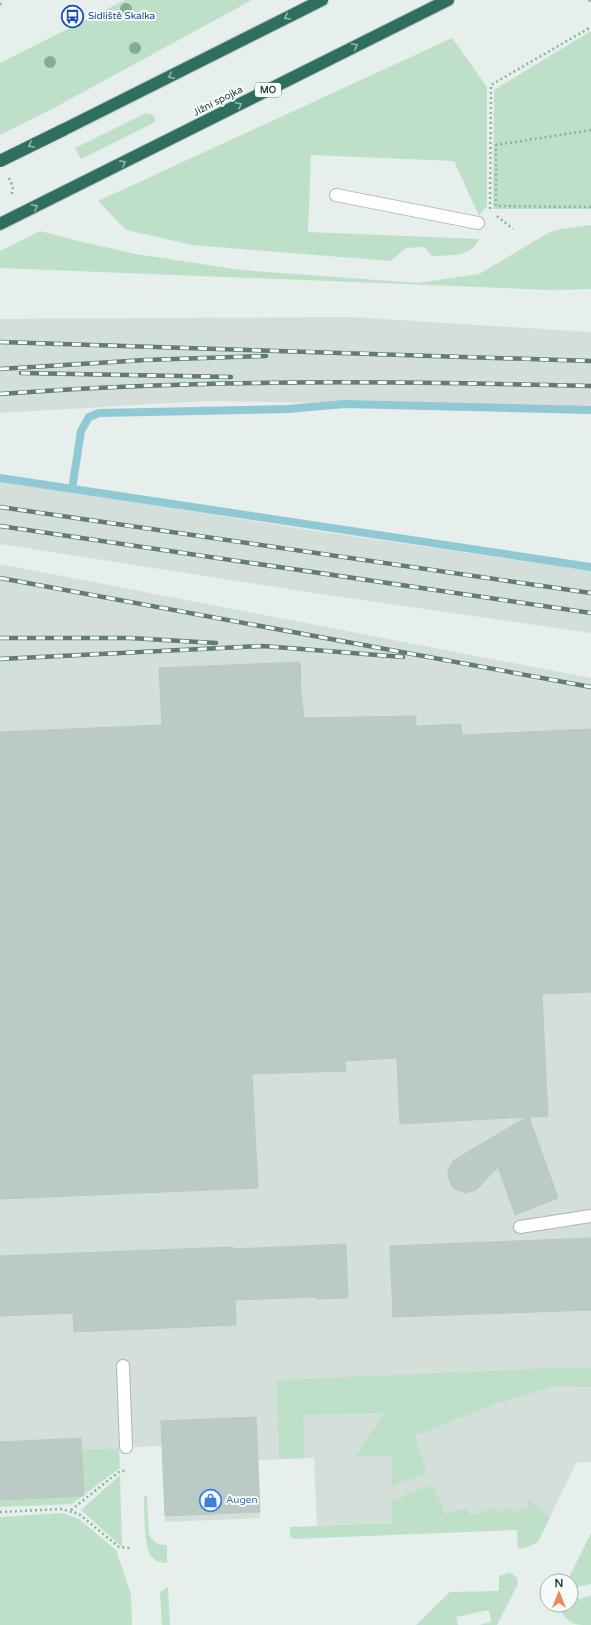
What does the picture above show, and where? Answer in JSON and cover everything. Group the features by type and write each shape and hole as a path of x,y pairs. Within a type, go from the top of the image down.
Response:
{"highway":[{"path":"0,161 322,0"},
{"name":"Jižní spojka","path":"0,224 448,0"}],"lane":[{"path":"336,195 478,223"},
{"path":"520,1226 591,1216"},
{"path":"123,1366 126,1447"}],"path":[{"path":"0,3 2,8"},
{"path":"490,211 491,85 591,27"},
{"path":"591,130 496,145 496,206 591,207"},
{"path":"496,215 513,229"},
{"path":"70,1510 120,1471 127,1471"},
{"path":"0,1512 61,1509 70,1510 79,1514 119,1547 131,1548"}],"shaded area":[{"path":"352,317 591,332 591,407 205,401 0,413 0,319"},
{"path":"0,481 303,529 591,571 591,633 307,592 0,544"},
{"path":"0,564 591,678 591,1462 576,1463 550,1517 317,1526 314,1458 258,1460 260,1518 165,1522 162,1446 82,1449 84,1496 0,1500"}],"green space":[{"path":"125,0 252,0 52,109 0,135 0,63"},
{"path":"591,31 591,209 493,209 494,90"},
{"path":"452,38 487,87 487,206 479,216 454,161 311,155 308,232 479,239 470,250 459,254 432,256 424,247 406,248 391,261 192,245 126,230 98,201"},
{"path":"146,113 154,116 155,121 153,123 81,159 75,148"},
{"path":"591,225 591,289 554,290 0,268 0,251 40,231 136,254 241,270 417,283 479,274 550,232"},
{"path":"578,1367 591,1368 591,1387 555,1386 498,1403 415,1436 427,1473 392,1487 392,1456 355,1456 384,1413 303,1415 305,1458 279,1459 276,1380"},
{"path":"119,1448 120,1468 83,1496 81,1449"},
{"path":"120,1475 122,1547 81,1510"},
{"path":"432,1484 446,1515 467,1507 471,1516 494,1507 496,1512 512,1507 514,1512 529,1507 527,1500 531,1500 550,1517 538,1542 525,1548 518,1549 517,1530 293,1539 290,1536 290,1527 393,1523 392,1501"},
{"path":"83,1496 72,1504 0,1507 0,1500"},
{"path":"144,1496 147,1496 149,1534 152,1540 156,1543 167,1545 167,1563 160,1562 153,1558 149,1551 145,1528"},
{"path":"63,1513 79,1519 116,1550 131,1594 132,1625 0,1625 0,1517"},
{"path":"591,1533 591,1584 579,1586 579,1573 571,1573"},
{"path":"510,1572 517,1578 518,1584 497,1625 479,1625 491,1622 489,1610 456,1617 458,1625 416,1625 450,1592 499,1591 499,1576"},
{"path":"168,1587 170,1625 162,1625 160,1592"},
{"path":"591,1596 591,1625 572,1623 562,1613 579,1613 579,1599"}],"building":[{"path":"300,662 300,682 304,718 416,716 416,726 461,724 462,735 591,729 591,992 542,994 548,1116 529,1117 558,1198 515,1215 498,1167 476,1190 465,1193 453,1188 448,1176 448,1170 454,1160 527,1117 400,1124 397,1058 345,1061 346,1071 252,1074 258,1188 0,1199 0,732 162,725 159,668"},
{"path":"591,1238 591,1310 393,1317 390,1246"},
{"path":"346,1244 348,1298 317,1299 316,1297 235,1300 236,1325 74,1332 73,1313 0,1316 0,1256"},
{"path":"256,1417 260,1512 165,1516 161,1421"},
{"path":"81,1438 84,1496 0,1500 0,1442"}],"waterway":[{"path":"72,489 81,431 89,417 99,413 288,409 345,404 591,410"},
{"path":"0,478 591,567"}],"railway":[{"path":"0,342 591,361"},
{"path":"0,369 145,360 266,356"},
{"path":"21,373 231,377"},
{"path":"0,394 74,389 296,382 591,386"},
{"path":"0,507 591,593"},
{"path":"0,526 591,613"},
{"path":"0,578 591,687"},
{"path":"0,638 130,638 216,643"},
{"path":"0,659 263,646 403,657"}],"place":[{"name":"Sídliště Skalka","path":"72,16"},
{"name":"Augen","path":"211,1500"}]}
